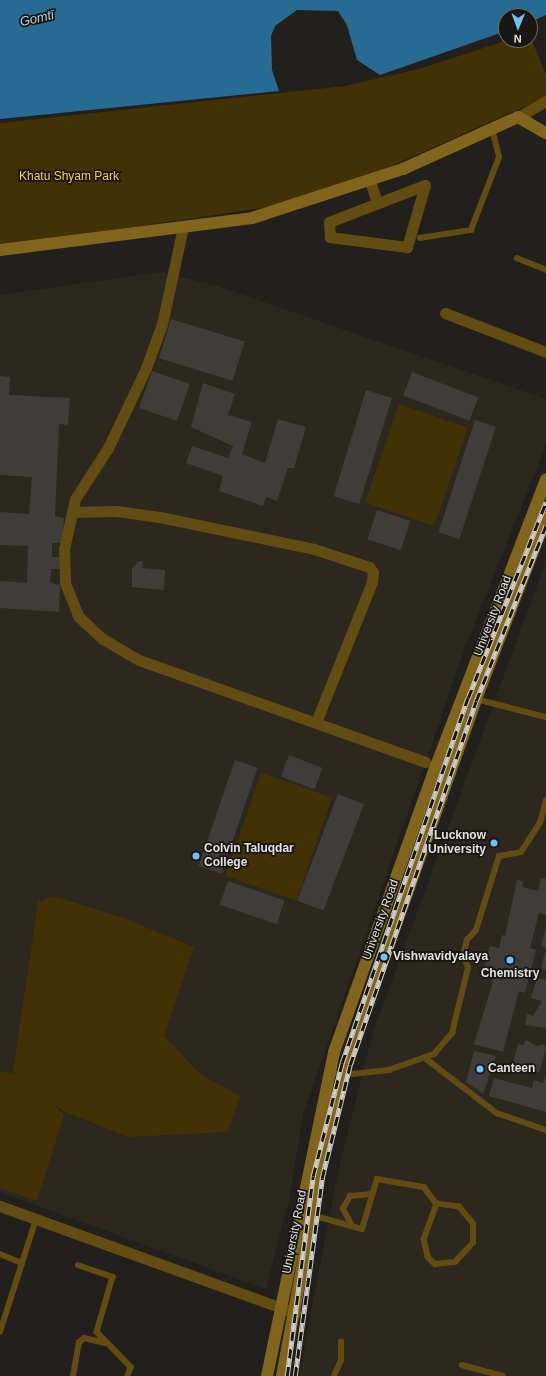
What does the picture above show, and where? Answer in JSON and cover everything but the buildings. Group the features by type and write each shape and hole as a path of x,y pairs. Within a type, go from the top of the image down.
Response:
{"main road":[{"path":"0,250 252,218 370,181 518,117 546,133"},
{"name":"University Road","path":"267,1376 279,1308 329,1071 430,764 546,479"},
{"name":"University Road","path":"282,1376 295,1313 325,1143 343,1075 476,699 546,518"}],"street":[{"path":"518,117 546,101"},
{"path":"370,181 377,202"},
{"path":"425,184 407,247 330,237 329,222 377,202 425,184"},
{"path":"183,227 162,324 146,368 108,448 75,499 64,549 65,583 79,617 102,639 139,660 430,764"},
{"path":"445,313 546,352"},
{"path":"72,512 116,511 160,517 314,549 369,568 373,572 372,582 316,722"},
{"path":"0,1206 295,1313"}],"lane":[{"path":"420,238 471,230 499,157 492,128"},
{"path":"517,258 546,270"},
{"path":"476,699 546,717"},
{"path":"329,1071 343,1075 389,1070 434,1054 452,1033 468,968 463,955 465,948 476,930 499,856 521,852 540,823 546,801"},
{"path":"425,1058 498,1114 546,1130"},
{"path":"312,1215 362,1229 377,1179 424,1187 437,1204 459,1207 473,1224 473,1243 455,1262 435,1264 428,1257 424,1239 437,1204"},
{"path":"352,1226 343,1209 350,1196 372,1194"},
{"path":"0,1332 36,1219"},
{"path":"0,1254 22,1263"},
{"path":"78,1265 112,1277 97,1332 106,1343 131,1367 128,1376"},
{"path":"73,1376 79,1343 84,1338 106,1343"},
{"path":"334,1376 342,1360 341,1342"},
{"path":"462,1365 503,1376"}],"shaded area":[{"name":"Colvin Taluqdar College","path":"162,272 217,286 546,399 546,445 465,648 303,1115 290,1196 266,1289 0,1192 0,295"},
{"name":"Lucknow University","path":"546,561 546,1376 299,1376 339,1167 373,1033"}],"green space":[{"name":"Khatu Shyam Park","path":"498,43 498,48 535,48 546,75 546,97 356,182 294,203 0,247 0,123 345,86 419,69"},
{"path":"399,404 468,428 434,526 365,502"},
{"path":"261,773 332,797 296,900 226,876"},
{"path":"53,896 124,918 194,947 164,1036 200,1074 240,1096 228,1132 129,1137 65,1112 50,1100 64,1115 37,1201 0,1188 0,1071 16,1075 13,1072 38,902"}],"water":[{"name":"Gomtī","path":"0,0 546,0 546,15 538,18 538,8 498,8 498,34 380,75 357,60 347,25 338,11 297,10 275,26 271,36 272,70 279,91 0,119"}],"railway":[{"path":"287,1376 313,1176 342,1063 468,698 546,502"},
{"path":"295,1376 322,1178 350,1065 476,701 546,525"}],"place":[{"name":"Lucknow University","path":"494,843"},
{"name":"Colvin Taluqdar College","path":"196,856"},
{"name":"Vishwavidyalaya","path":"384,957"},
{"name":"Chemistry","path":"510,960"},
{"name":"Canteen","path":"480,1069"}]}
